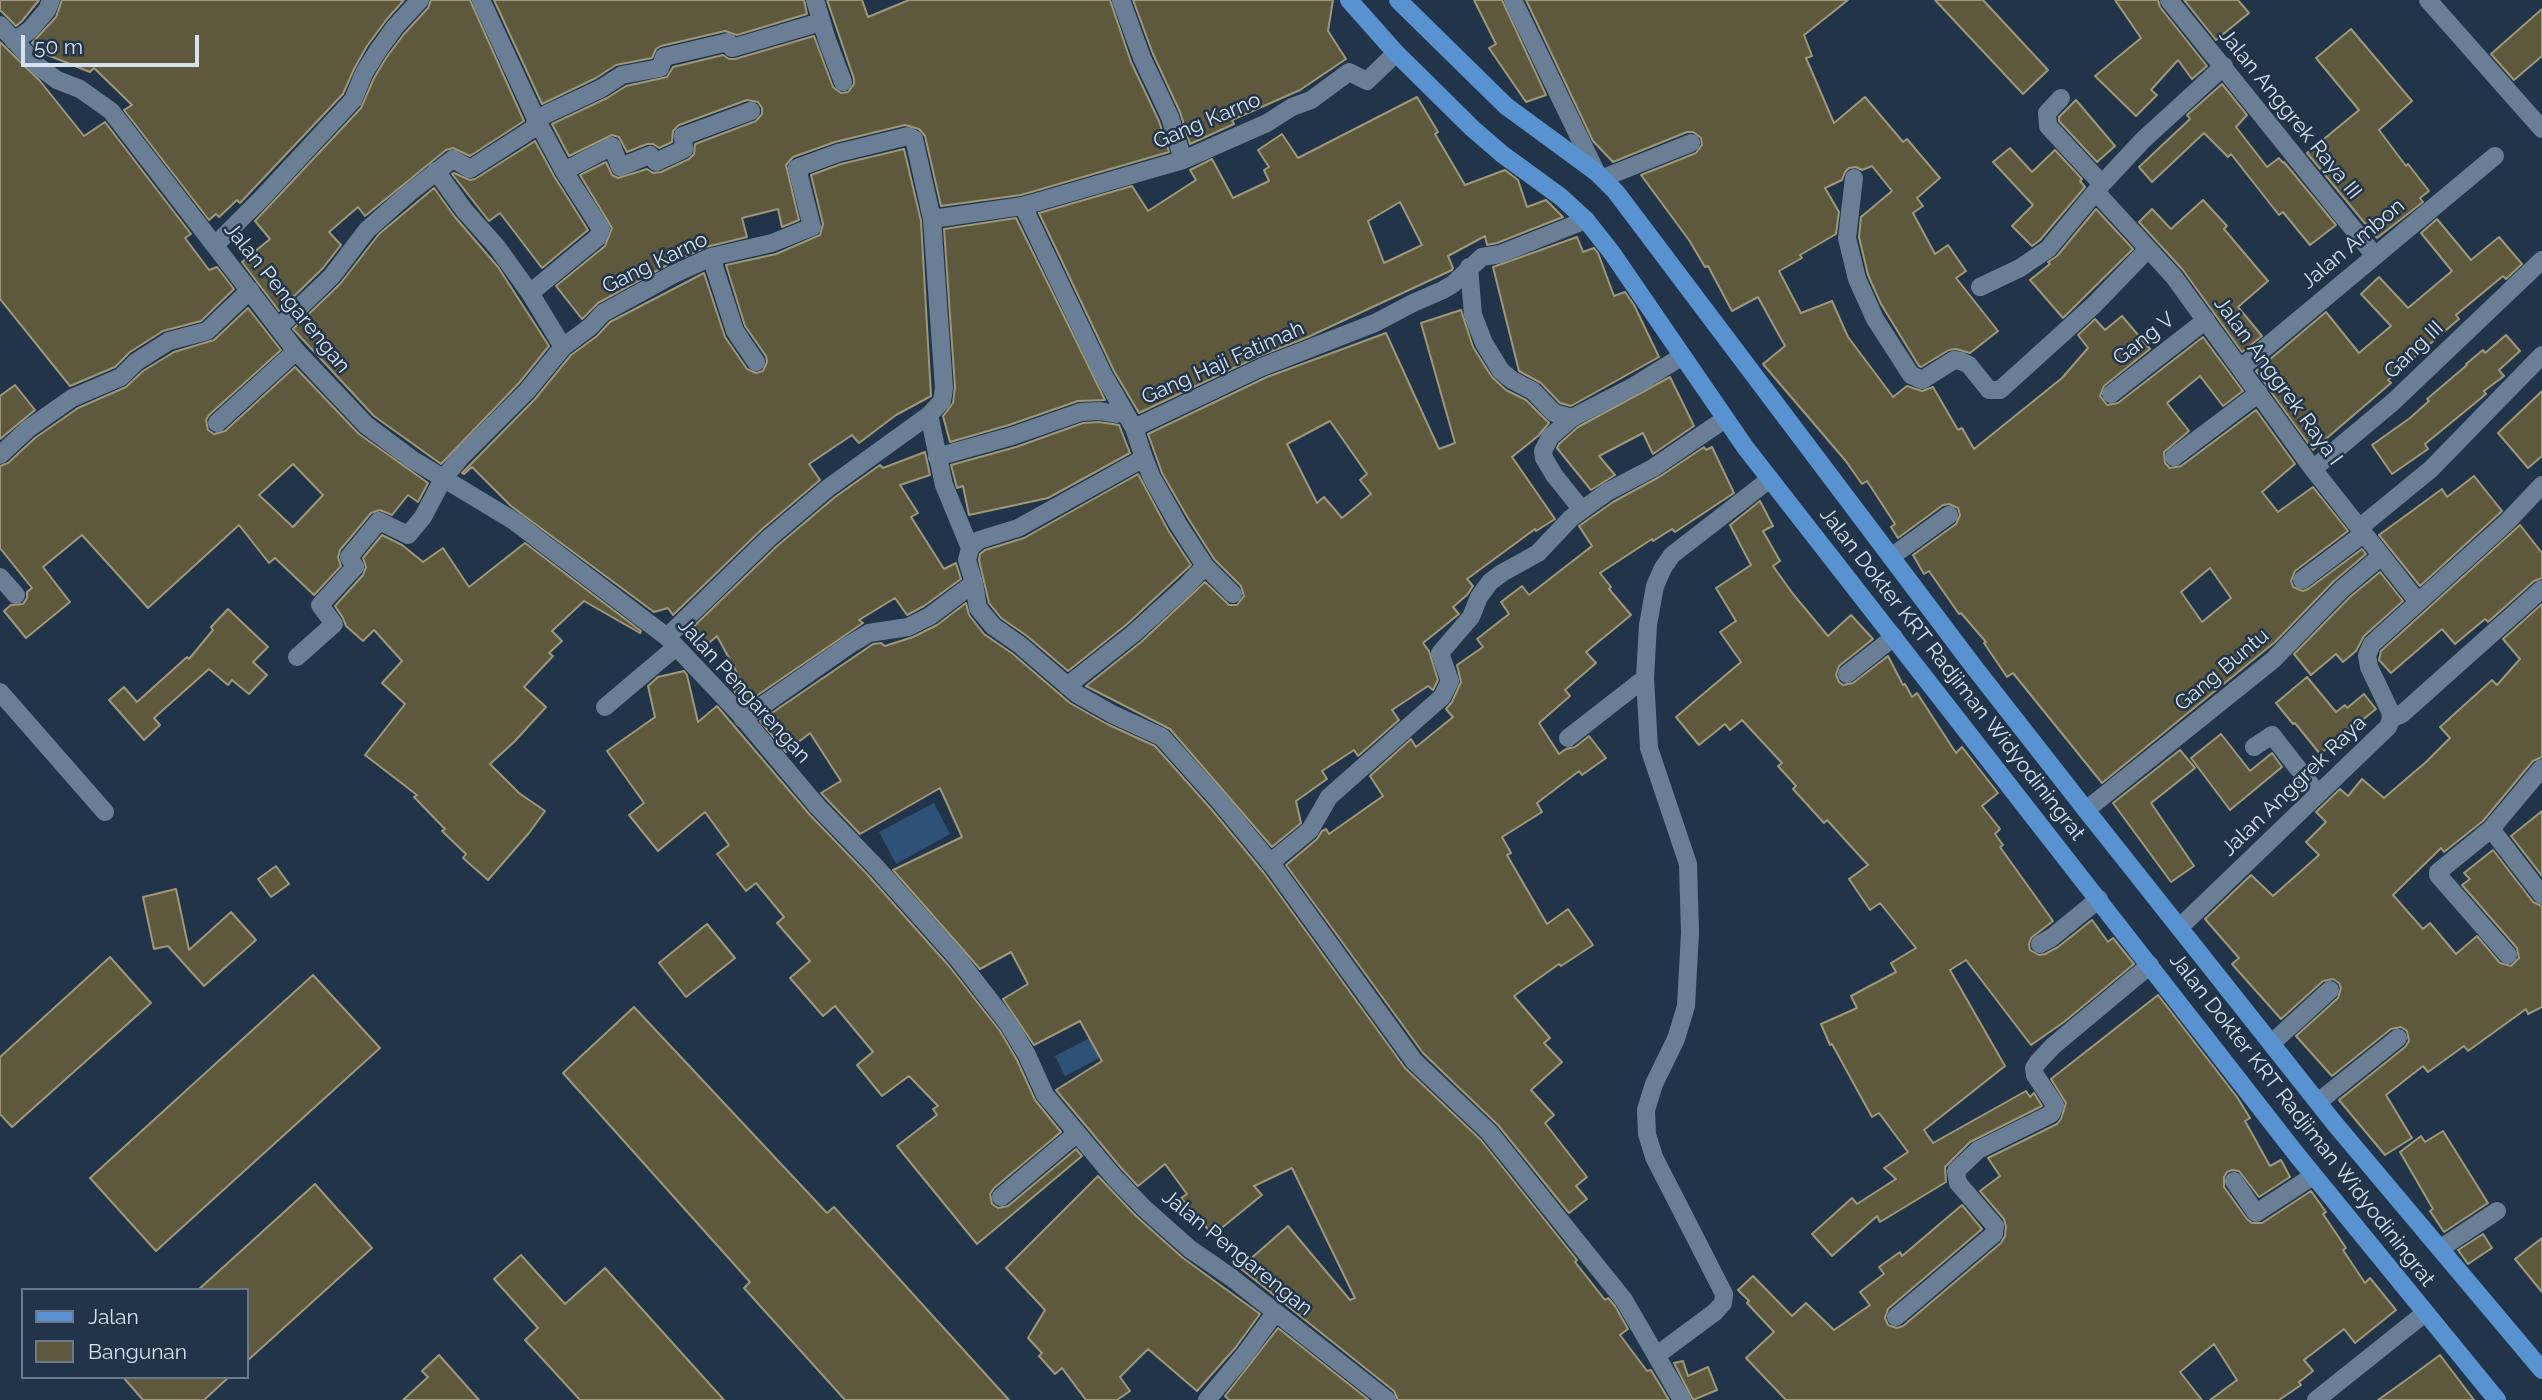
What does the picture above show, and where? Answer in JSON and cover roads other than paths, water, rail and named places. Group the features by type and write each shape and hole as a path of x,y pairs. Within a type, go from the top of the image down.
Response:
{"main road":[{"name":"Jalan Dokter KRT Radjiman Widyodiningrat","path":"1349,0 1396,53 1502,154 1586,220 1770,479 2313,1176 2497,1400"},
{"name":"Jalan Dokter KRT Radjiman Widyodiningrat","path":"1398,0 1506,106 1599,175 1616,192 1891,557 2087,810 2318,1102 2542,1370"}],"street":[{"path":"14,41 30,30 51,0"},
{"path":"215,245 354,100 377,52 420,0"},
{"path":"481,0 536,119 564,171 599,225 601,233 530,293"},
{"path":"815,0 843,82"},
{"path":"1121,0 1142,58 1170,117 1183,160"},
{"path":"1513,0 1599,175 1691,143"},
{"name":"Jalan Anggrek Raya III","path":"2169,0 2375,256"},
{"path":"2428,0 2542,129"},
{"path":"536,119 602,88 622,75 660,68 664,57 728,42 732,48 821,22"},
{"name":"Jalan Pengarengan","path":"0,25 38,66 57,80 80,89 111,111 296,351 366,425 392,446 514,521 671,642 892,885 986,994 1027,1055 1045,1095 1076,1134 1144,1208 1190,1249 1387,1400"},
{"name":"Gang Karno","path":"297,657 334,624 320,605 355,567 349,557 379,521 408,535 423,517 443,479 460,458 527,391 562,347 590,327 603,313 674,274 711,257 772,243 812,227 797,168 879,141 908,136 914,139 932,219 1023,206 1183,160 1267,123 1292,107 1311,100 1349,72 1367,81 1396,53"},
{"path":"1980,287 2038,257 2048,249 2143,140 2224,66"},
{"name":"Jalan Anggrek Raya I","path":"2061,98 2047,113 2048,126 2174,277 2314,469 2418,602"},
{"path":"564,171 612,146 620,167 650,155 656,162 684,149 683,136 751,111"},
{"path":"278,328 332,276 367,230 436,171 453,159 470,169 534,128 536,119"},
{"name":"Jalan Ambon","path":"2241,368 2495,156"},
{"path":"436,171 530,293 562,347"},
{"path":"1854,177 1847,238 1857,279 1875,319 1911,375 1922,380 1954,360 1969,365 1989,390 2000,390 2094,305 2148,248"},
{"path":"1023,206 1098,365 1134,428"},
{"path":"605,706 671,642 769,538 828,488 929,415 942,401 944,388 932,219"},
{"name":"Gang Haji Fatimah","path":"1233,594 1205,566 1172,514 1152,478 1134,428 1262,367 1376,323 1453,284 1482,257 1500,254 1586,220"},
{"path":"711,257 736,331 757,362"},
{"name":"Gang III","path":"2314,469 2393,402 2542,260"},
{"path":"1469,267 1473,315 1484,343 1501,371 1533,391 1554,413 1572,418"},
{"path":"0,455 28,429 72,398 121,377 136,362 169,341 206,331 250,290"},
{"name":"Gang V","path":"2111,394 2206,320"},
{"path":"217,423 296,351"},
{"path":"2302,580 2431,468 2542,355"},
{"path":"1582,510 1544,458 1545,444 1572,418 1634,386 1681,357"},
{"path":"2174,457 2259,393"},
{"path":"937,457 1012,436 1081,412 1125,412"},
{"path":"929,415 944,485 970,548"},
{"path":"1270,863 1310,830 1329,797 1446,692 1450,676 1440,653 1471,617 1479,597 1490,582 1538,553 1582,510 1607,492 1653,468 1725,419"},
{"path":"1144,458 1018,528 979,540 970,548 967,560 978,608 993,626 1020,645 1077,694 1162,737 1270,863 1414,1061 1489,1132 1624,1300 1657,1355 1673,1397"},
{"path":"1657,1355 1715,1311 1723,1303 1724,1294 1654,1157 1647,1134 1646,1110 1654,1084 1676,1039 1686,1006 1689,933 1688,864 1649,747 1645,678 1653,599 1655,586 1672,555 1770,479"},
{"name":"Jalan Anggrek Raya","path":"2181,926 2388,727 2390,711 2369,667 2367,655 2372,644 2507,522 2542,485"},
{"path":"1891,557 1949,515"},
{"name":"Gang Buntu","path":"2087,810 2273,660 2342,589 2381,557"},
{"path":"1067,686 1133,634 1205,566"},
{"path":"0,577 16,595"},
{"path":"743,719 869,633 908,627 919,622 974,583"},
{"path":"2391,719 2402,714 2542,589"},
{"path":"1847,674 1894,637"},
{"path":"1568,738 1645,678"},
{"path":"0,692 105,812"},
{"path":"2254,747 2272,735 2318,794"},
{"path":"2508,956 2438,872 2491,829 2542,768"},
{"path":"2491,829 2542,895"},
{"path":"2040,944 2099,899"},
{"path":"1896,1317 1994,1234 1995,1226 1958,1183 1956,1171 1978,1150 2051,1114 2055,1105 2034,1068 2053,1045 2150,965"},
{"path":"2273,1042 2330,990"},
{"path":"2318,1102 2398,1038"},
{"path":"1001,1197 1076,1134"},
{"path":"2234,1181 2256,1213 2313,1176"},
{"path":"2441,1248 2497,1211"},
{"path":"1207,1400 1275,1312"},
{"path":"2316,1400 2425,1313"}]}
